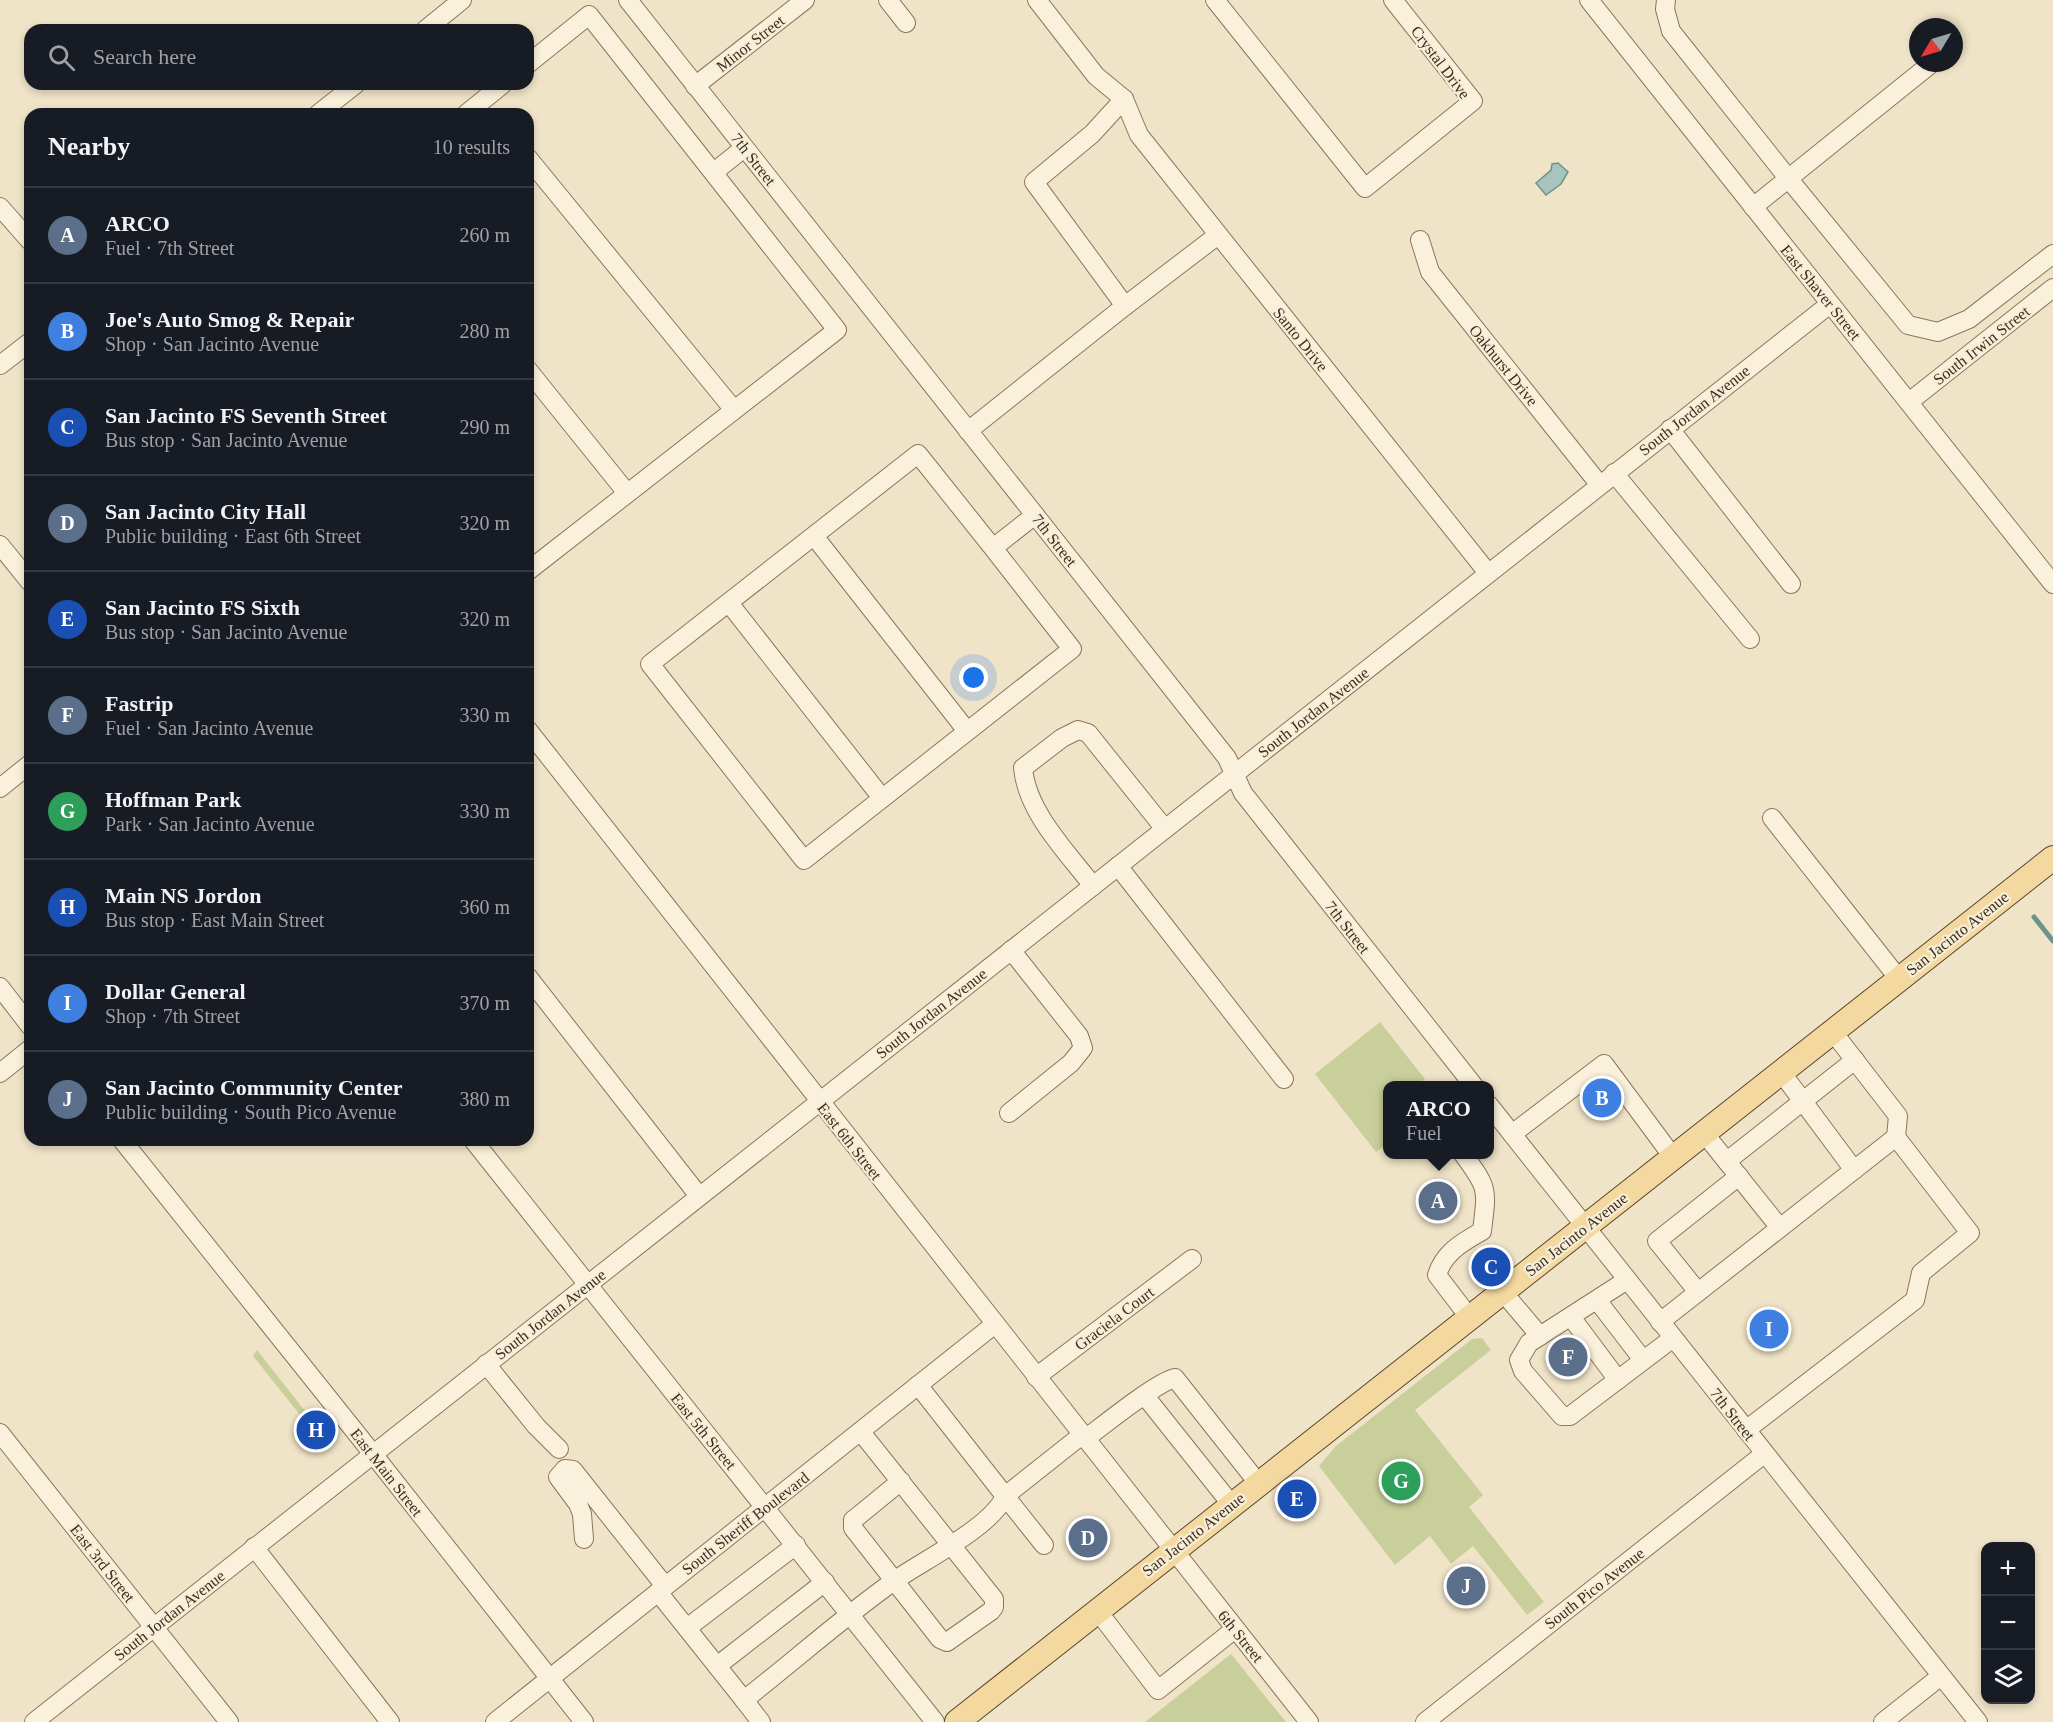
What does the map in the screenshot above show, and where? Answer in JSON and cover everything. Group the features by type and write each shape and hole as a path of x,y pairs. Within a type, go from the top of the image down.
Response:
{"main road":[{"name":"San Jacinto Avenue","path":"957,1722 2053,858"}],"street":[{"path":"432,24 462,0"},
{"name":"7th Street","path":"628,0 1227,758 1243,793 1470,1081"},
{"name":"Minor Street","path":"695,86 805,0"},
{"path":"888,0 906,22"},
{"path":"1037,0 1096,76 1124,99 1092,134 1034,182 1125,306"},
{"name":"Crystal Drive","path":"1215,0 1365,188 1473,101 1393,0"},
{"name":"East Shaver Street","path":"1589,0 2053,584"},
{"path":"1666,0 1665,9 1671,31 1908,324 1938,332 1969,319 2053,254"},
{"path":"534,59 589,15 837,330 534,566"},
{"path":"1752,207 1921,72"},
{"path":"326,108 348,90"},
{"path":"487,108 499,90"},
{"name":"Santo Drive","path":"1124,99 1139,135 1488,573"},
{"path":"714,172 744,148"},
{"path":"534,165 734,410"},
{"path":"0,207 24,234"},
{"path":"968,431 1218,235"},
{"name":"Oakhurst Drive","path":"1420,240 1430,273 1606,479 1750,639"},
{"name":"South Irwin Street","path":"1909,402 2053,288"},
{"name":"South Jordan Avenue","path":"34,1722 1830,304"},
{"path":"4,356 24,345"},
{"path":"534,377 627,493"},
{"path":"1670,429 1791,584"},
{"path":"918,454 993,548 1072,649 804,860 651,664 918,454"},
{"path":"993,548 1035,515"},
{"path":"814,536 967,731"},
{"path":"0,545 24,575"},
{"path":"729,603 882,798"},
{"path":"1093,886 1038,813 1024,785 1023,768 1062,738 1078,730 1088,733 1165,829"},
{"name":"East 6th Street","path":"534,738 1173,1550"},
{"path":"0,788 24,769"},
{"path":"1772,818 1899,979"},
{"path":"1118,866 1284,1079"},
{"path":"1009,1113 1071,1063 1083,1048 1079,1036 1011,950"},
{"path":"534,985 699,1196"},
{"path":"0,987 24,1018"},
{"path":"1746,1430 1915,1300 1921,1273 1970,1233 1896,1137 1898,1116 1833,1032"},
{"path":"0,1073 24,1054"},
{"path":"1727,1161 1855,1060"},
{"path":"1512,1134 1604,1064 1673,1157"},
{"path":"1781,1072 1854,1170"},
{"name":"7th Street","path":"1494,1111 1978,1722"},
{"path":"1704,1133 1780,1228"},
{"path":"1660,1322 1896,1137"},
{"name":"East Main Street","path":"127,1146 584,1722"},
{"name":"East 5th Street","path":"478,1146 935,1722"},
{"path":"1466,1159 1482,1180 1486,1194 1482,1231 1448,1253 1437,1275 1469,1317"},
{"path":"1698,1292 1657,1241 1739,1176"},
{"name":"Graciela Court","path":"1036,1377 1192,1259"},
{"path":"1627,1280 1529,1343 1519,1360 1523,1371 1562,1416 1570,1416 1673,1338"},
{"path":"1502,1291 1540,1336"},
{"path":"1597,1300 1644,1360"},
{"path":"1571,1317 1617,1380"},
{"name":"South Sheriff Boulevard","path":"495,1722 995,1324"},
{"path":"486,1364 536,1426 559,1449"},
{"path":"744,1700 895,1581 952,1545 998,1509 1005,1496 1084,1437 1169,1380 1174,1378 1258,1483"},
{"path":"918,1385 1044,1545"},
{"path":"1145,1396 1231,1504"},
{"path":"861,1432 901,1481 952,1545 995,1602 991,1611 951,1641 940,1639 853,1528 852,1524 857,1517 901,1481"},
{"name":"East 3rd Street","path":"0,1433 229,1722"},
{"name":"South Pico Avenue","path":"1425,1722 1764,1454"},
{"path":"584,1539 582,1514 578,1504 558,1477 565,1469 573,1470 687,1628 761,1722"},
{"path":"687,1628 796,1545"},
{"path":"254,1547 390,1722"},
{"name":"6th Street","path":"1173,1550 1309,1722"},
{"path":"717,1666 825,1582"},
{"path":"1097,1611 1158,1690 1235,1629"},
{"path":"1883,1722 1941,1676"}],"green space":[{"path":"1380,1022 1425,1079 1422,1081 1383,1081 1383,1147 1376,1152 1315,1074"},
{"path":"1482,1338 1491,1350 1415,1410 1483,1495 1469,1507 1544,1602 1527,1615 1473,1546 1451,1564 1430,1536 1395,1565 1319,1466 1336,1446 1472,1339"},
{"path":"257,1350 309,1416 304,1420 253,1356"},
{"path":"1231,1654 1286,1722 1145,1722"}],"water":[{"path":"1558,163 1568,172 1561,184 1546,195 1536,183 1551,170 1552,164"}],"waterway":[{"path":"2034,917 2053,941"}],"place":[{"name":"Joe's Auto Smog & Repair","path":"1602,1098"},
{"name":"ARCO","path":"1438,1201"},
{"name":"San Jacinto FS Seventh Street","path":"1491,1267"},
{"name":"Dollar General","path":"1769,1329"},
{"name":"Fastrip","path":"1568,1357"},
{"name":"Main NS Jordon","path":"316,1430"},
{"name":"Hoffman Park","path":"1401,1481"},
{"name":"San Jacinto FS Sixth","path":"1297,1499"},
{"name":"San Jacinto City Hall","path":"1088,1538"},
{"name":"San Jacinto Community Center","path":"1466,1586"}]}
